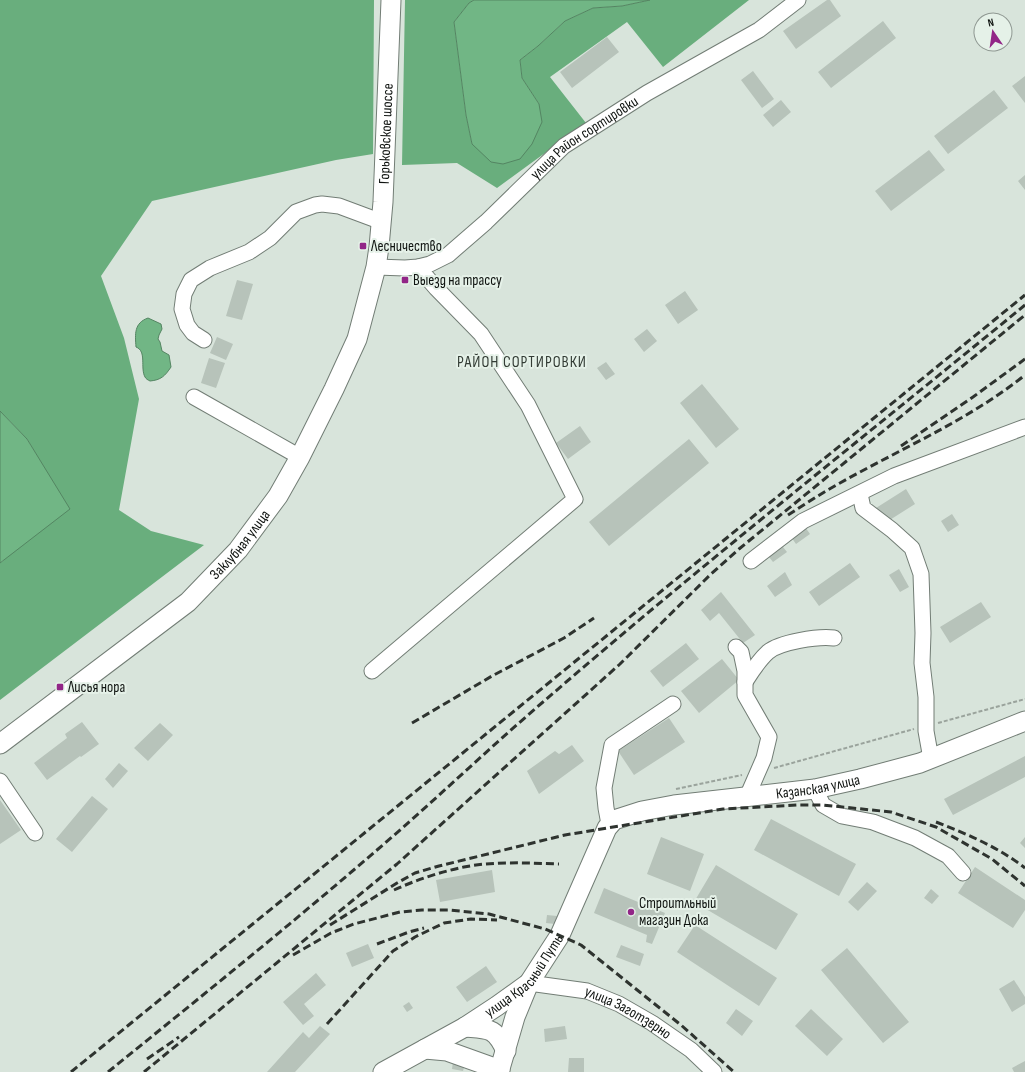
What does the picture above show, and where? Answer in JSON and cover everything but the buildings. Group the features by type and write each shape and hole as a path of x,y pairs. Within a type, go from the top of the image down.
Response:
{"main road":[{"name":"Горьковское шоссе","path":"376,267 382,222 391,0"},
{"name":"Заклубная улица","path":"0,744 188,602 238,550 278,496 300,457 334,389 357,339 376,267"},
{"name":"Казанская улица","path":"608,826 614,820 642,811 674,805 815,789 860,779 931,759 1025,721"},
{"name":"улица Красный Путь","path":"382,1072 465,1027 529,983 560,935 608,826"},
{"path":"425,1049 447,1051 500,1071 515,1017 529,983"},
{"path":"465,1027 482,1028 494,1032 500,1038 506,1051"}],"street":[{"name":"улица Район сортировки","path":"376,267 418,267 430,264 448,255 486,222 564,146 647,93 759,30 798,0"},
{"path":"204,340 193,333 187,325 182,309 184,294 191,280 210,268 249,252 270,238 296,212 315,205 322,204 339,206 382,222"},
{"path":"372,671 575,500 528,405 481,334 436,288 418,267"},
{"path":"194,397 300,457"},
{"path":"750,561 802,521 860,494 894,476 1025,427"},
{"path":"860,494 863,508 892,530 912,548 921,574 923,633 922,663 926,697 926,726 931,759"},
{"path":"745,682 757,663 769,651 794,641 824,637 834,638"},
{"path":"736,647 741,652 745,671 745,695 769,737 764,758 747,797"},
{"path":"608,826 604,788 612,745 673,704"},
{"path":"0,780 35,833"},
{"path":"815,789 823,805 842,816 873,822 915,838 948,856 963,873"},
{"name":"улица Заготзерно","path":"529,983 587,991 619,1004 652,1023 691,1050 714,1072"}],"path":[{"path":"676,789 758,772 1025,700"}],"shaded area":[{"path":"0,0 374,0 373,154 336,160 152,201 101,276 124,338 139,399 119,510 151,531 204,545 0,700 0,563 4,560 41,463 27,439 0,411"},
{"path":"405,0 474,0 469,3 454,22 466,115 472,144 539,104 522,78 520,60 538,46 565,21 593,8 622,6 650,0 749,0 663,67 627,22 550,77 586,123 497,188 457,163 402,165"},
{"path":"474,0 650,0 622,6 593,8 565,21 538,46 520,60 522,78 539,104 542,122 532,144 520,159 503,164 491,162 472,144 466,115 454,22 469,3"},
{"path":"148,318 161,324 162,329 158,339 162,351 169,355 171,367 162,377 157,380 150,381 146,378 144,373 141,352 136,347 135,338 138,326 143,320"},
{"path":"0,411 27,439 70,509 0,563"}],"railway":[{"path":"71,1072 1025,295"},
{"path":"108,1072 243,962 398,832 522,720 602,651 782,502 1025,305"},
{"path":"144,1072 397,864 620,664 711,574 739,549 1025,315"},
{"path":"901,446 973,397 1025,359"},
{"path":"788,515 863,470 958,420 1004,391 1025,375"},
{"path":"412,723 492,676 564,638 594,618"},
{"path":"330,925 415,873 565,835 723,809 823,805 891,812 936,827 992,859 1025,886"},
{"path":"936,822 971,836 993,847 1015,860 1025,868"},
{"path":"394,890 437,874 476,865 511,863 559,864"},
{"path":"293,955 331,933 354,924 400,912 449,910 489,914 545,929 581,945 681,1025 734,1072"},
{"path":"327,1024 393,951 415,937 444,923 471,919 497,920"},
{"path":"377,944 424,928"},
{"path":"147,1059 179,1037"}],"place":[{"name":"Лесничество","path":"363,246"},
{"name":"Выезд на трассу","path":"405,280"},
{"name":"Лисья нора","path":"60,687"},
{"name":"Строитльный магазин Дока","path":"631,912"}],"district":[{"name":"РАЙОН СОРТИРОВКИ","path":"522,362"}]}
